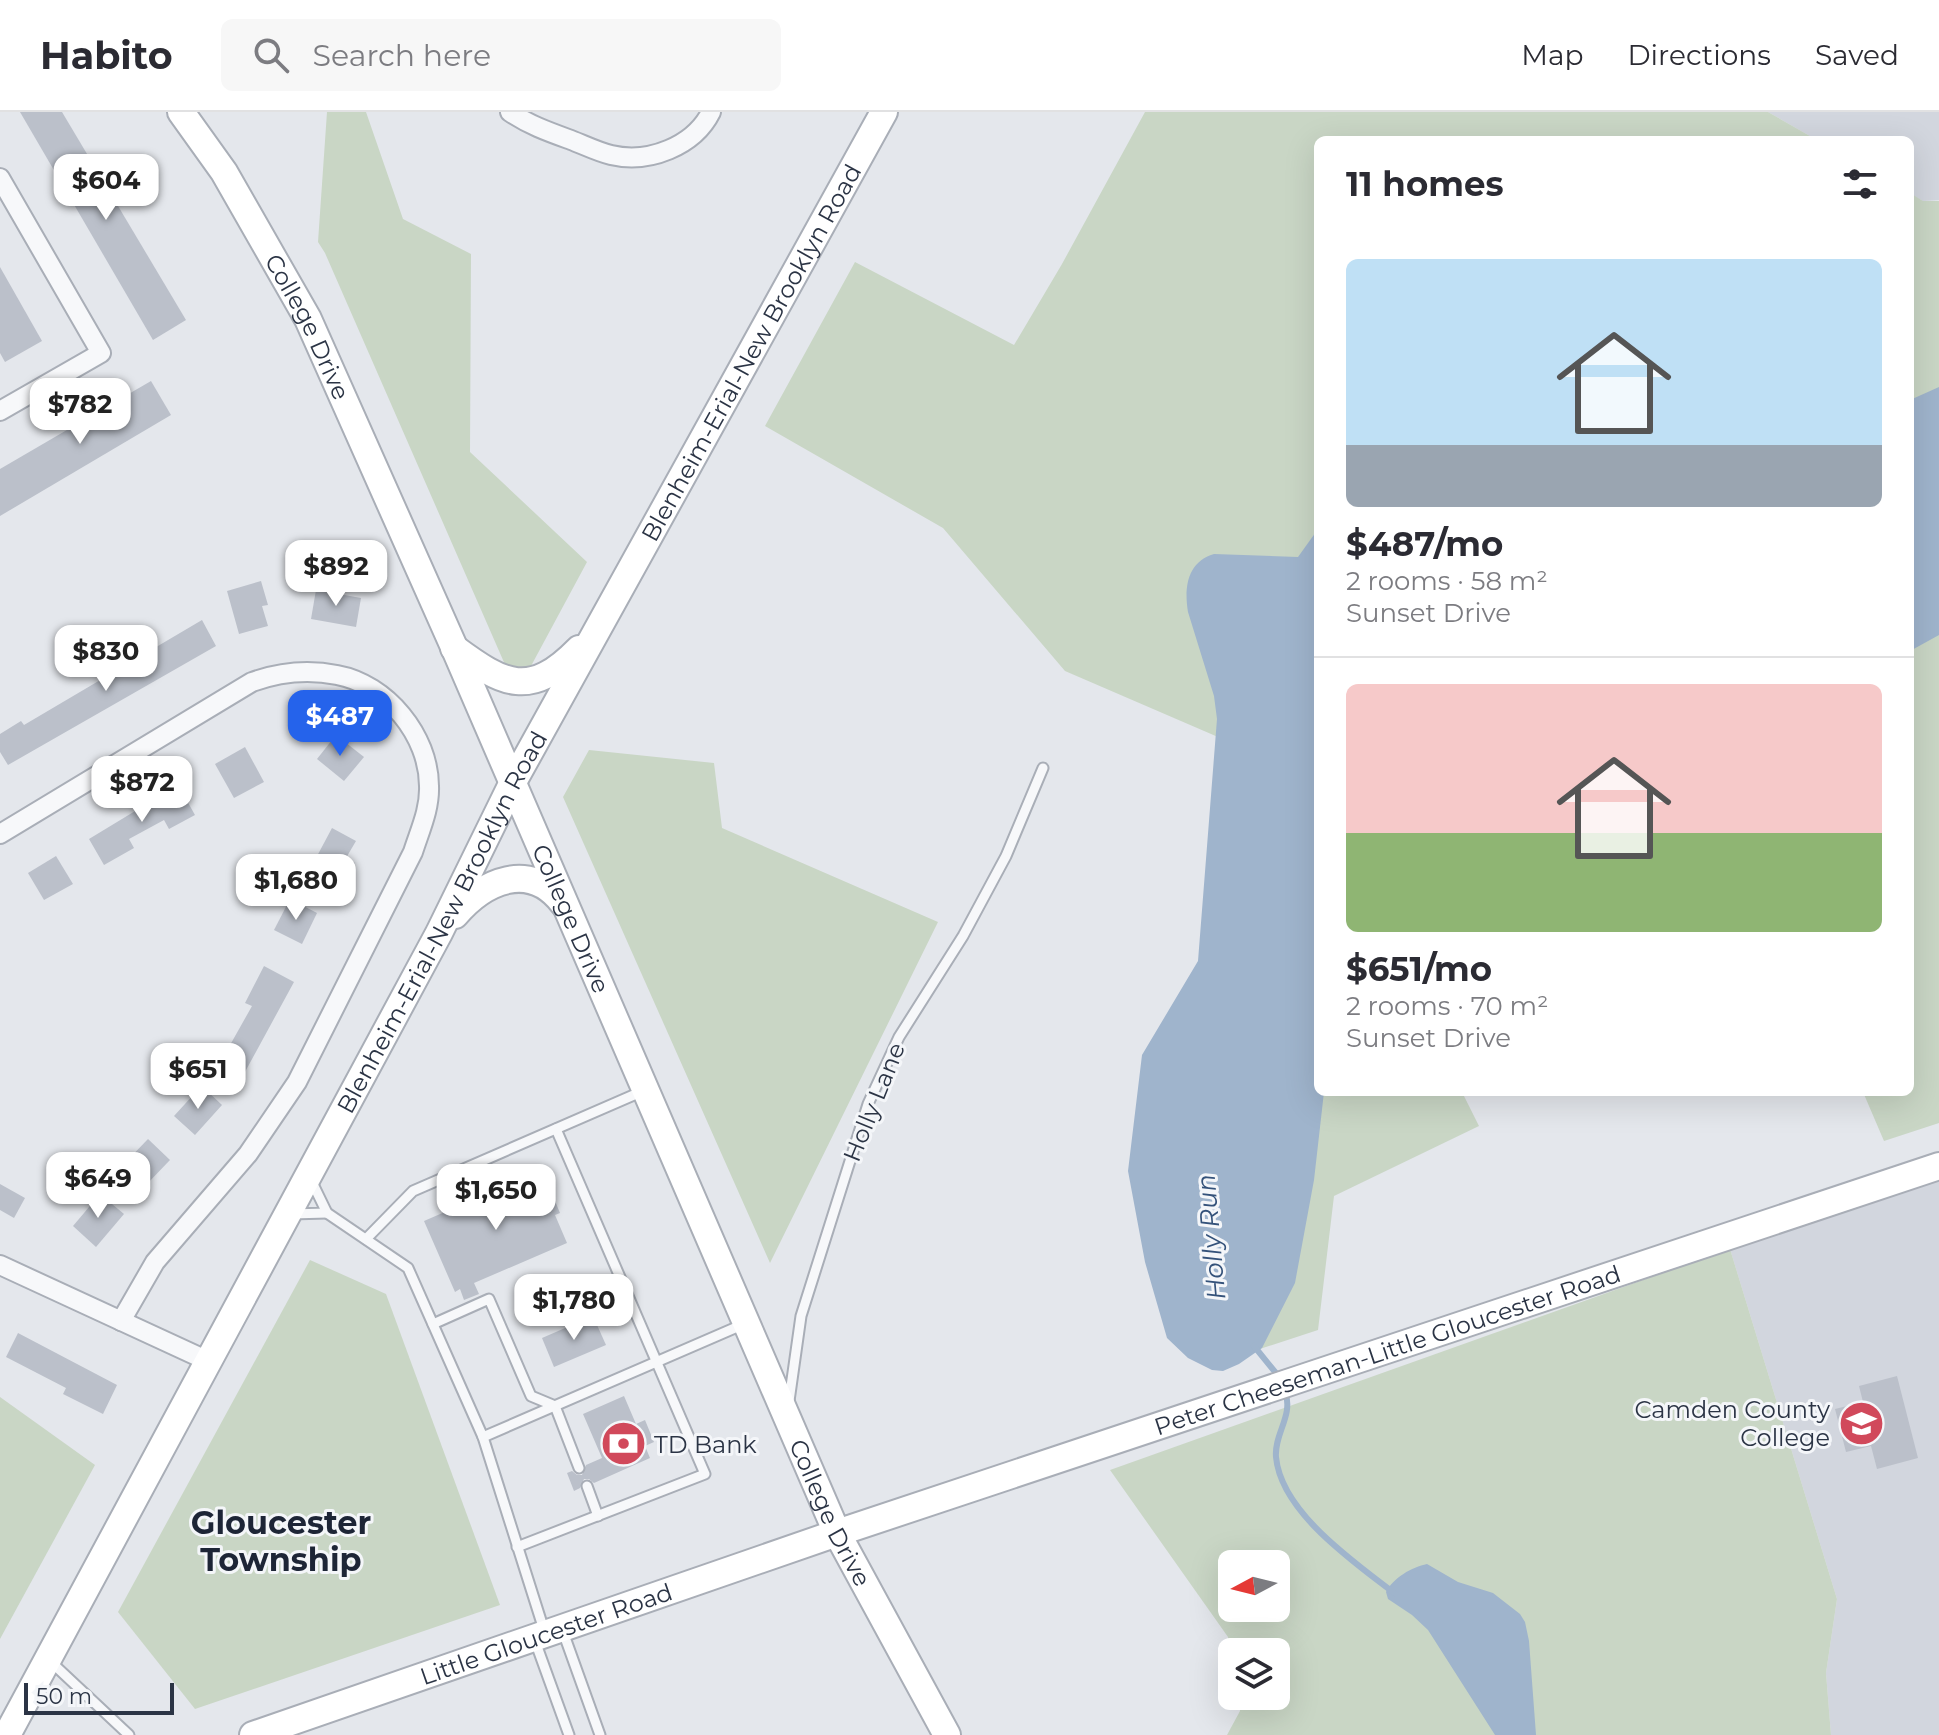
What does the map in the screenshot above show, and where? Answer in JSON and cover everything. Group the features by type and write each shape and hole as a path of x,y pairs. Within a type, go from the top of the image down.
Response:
{"main road":[{"name":"College Drive","path":"181,112 224,172 308,319 513,782 837,1533 947,1735"},
{"name":"Blenheim-Erial-New Brooklyn Road","path":"7,1735 439,933 513,782 884,112"},
{"path":"454,647 500,679 520,683 546,675 569,659 606,615"},
{"path":"439,933 469,901 507,879 526,879 544,885 568,909"},
{"name":"Peter Cheeseman-Little Gloucester Road","path":"837,1533 1939,1166"},
{"name":"Little Gloucester Road","path":"253,1735 837,1533"}],"street":[{"path":"510,112 528,124 612,156 640,157 664,153 701,131 711,112"},
{"path":"0,178 101,353 0,411"},
{"path":"0,834 252,682 295,671 338,675 356,681 387,700 414,729 426,760 429,786 427,811 413,852 297,1082 248,1154 155,1262 121,1321"},
{"path":"0,1265 208,1361"}],"lane":[{"name":"Holly Lane","path":"787,1416 801,1316 868,1104 899,1037 963,936 1006,856 1043,768"},
{"path":"366,1239 413,1191 646,1090"},
{"path":"517,1547 705,1474 556,1129"},
{"path":"308,1175 327,1213 408,1268 483,1437 547,1633 569,1735"},
{"path":"287,1214 327,1213"},
{"path":"433,1324 489,1299 531,1396 555,1406 579,1468"},
{"path":"483,1437 746,1323"},
{"path":"587,1486 598,1516"},
{"path":"547,1633 600,1735"},
{"path":"48,1659 129,1735"}],"shaded area":[{"path":"1768,112 1939,112 1939,200 1923,201 1914,196 1914,136 1810,136"},
{"name":"Camden County College","path":"1939,1181 1939,1735 1831,1735 1826,1673 1837,1599 1730,1249"}],"green space":[{"path":"327,112 366,112 403,219 471,254 470,452 587,562 517,692 318,242"},
{"path":"1145,112 1768,112 1810,136 1314,136 1314,535 1299,557 1217,719 1218,737 1065,671 943,528 765,426 855,262 1014,345"},
{"path":"1914,195 1923,201 1939,201 1939,391 1914,407"},
{"path":"1939,627 1939,1123 1884,1141 1865,1096 1914,1096 1914,648"},
{"path":"589,750 714,763 722,828 938,922 770,1263 563,797"},
{"path":"1323,1096 1464,1096 1479,1126 1334,1196 1318,1330 1226,1360"},
{"path":"1730,1249 1837,1599 1826,1673 1831,1735 1227,1735 1240,1710 1290,1710 1290,1638 1228,1637 1110,1470"},
{"path":"310,1260 386,1294 500,1605 195,1709 118,1612"},
{"path":"0,1397 95,1465 0,1639"}],"water":[{"path":"1939,387 1939,635 1914,649 1914,398"},
{"path":"1314,535 1314,1096 1324,1096 1314,1180 1295,1283 1262,1348 1239,1364 1223,1371 1212,1370 1188,1358 1167,1338 1145,1262 1128,1171 1142,1055 1198,961 1217,719 1214,696 1188,612 1187,585 1198,563 1214,554 1298,557"},
{"path":"1427,1564 1458,1582 1493,1593 1520,1614 1529,1641 1536,1735 1495,1735 1428,1630 1388,1599 1386,1592 1398,1578 1409,1570"}],"building":[{"path":"20,112 62,112 186,320 153,340"},
{"path":"0,267 42,341 5,362 0,353"},
{"path":"151,381 171,415 0,516 0,469"},
{"path":"261,581 268,605 262,606 268,626 239,634 227,591"},
{"path":"316,590 361,598 356,627 311,619"},
{"path":"202,620 216,646 8,765 0,752 0,734 21,721 24,725"},
{"path":"336,735 364,757 344,781 317,759"},
{"path":"245,747 264,782 234,798 215,764"},
{"path":"178,785 195,815 169,829 164,820 129,839 134,848 104,865 89,839"},
{"path":"332,828 356,841 346,858 355,863 346,879 340,876 334,887 308,873"},
{"path":"56,856 73,884 44,900 28,873"},
{"path":"290,899 317,913 302,944 274,930"},
{"path":"264,966 294,982 239,1083 216,1070 252,1006 245,1003"},
{"path":"205,1089 222,1105 195,1135 174,1116 195,1093 201,1098"},
{"path":"148,1139 170,1160 145,1186 123,1165"},
{"path":"542,1170 560,1213 555,1215 567,1243 474,1283 479,1294 464,1300 460,1289 455,1292 424,1221"},
{"path":"0,1184 25,1198 14,1218 0,1210"},
{"path":"100,1194 124,1214 96,1247 73,1226"},
{"path":"593,1316 606,1345 554,1367 542,1338"},
{"path":"18,1333 117,1385 103,1414 63,1394 66,1388 6,1357"},
{"path":"1897,1376 1918,1458 1877,1469 1871,1446 1846,1452 1835,1409 1863,1402 1859,1386"},
{"name":"TD Bank","path":"624,1396 636,1424 645,1420 654,1442 645,1446 650,1458 594,1483 584,1479 580,1488 574,1491 567,1473 572,1471 582,1475 586,1465 602,1458 583,1414"}],"waterway":[{"name":"Holly Run","path":"1254,1346 1280,1378"},
{"name":"Holly Run","path":"1285,1392 1286,1417 1276,1457 1291,1497 1340,1551 1394,1593"}],"place":[{"name":"Camden County College","path":"1861,1423"},
{"name":"TD Bank","path":"623,1444"}],"district":[{"name":"Gloucester Township","path":"281,1540"}]}
